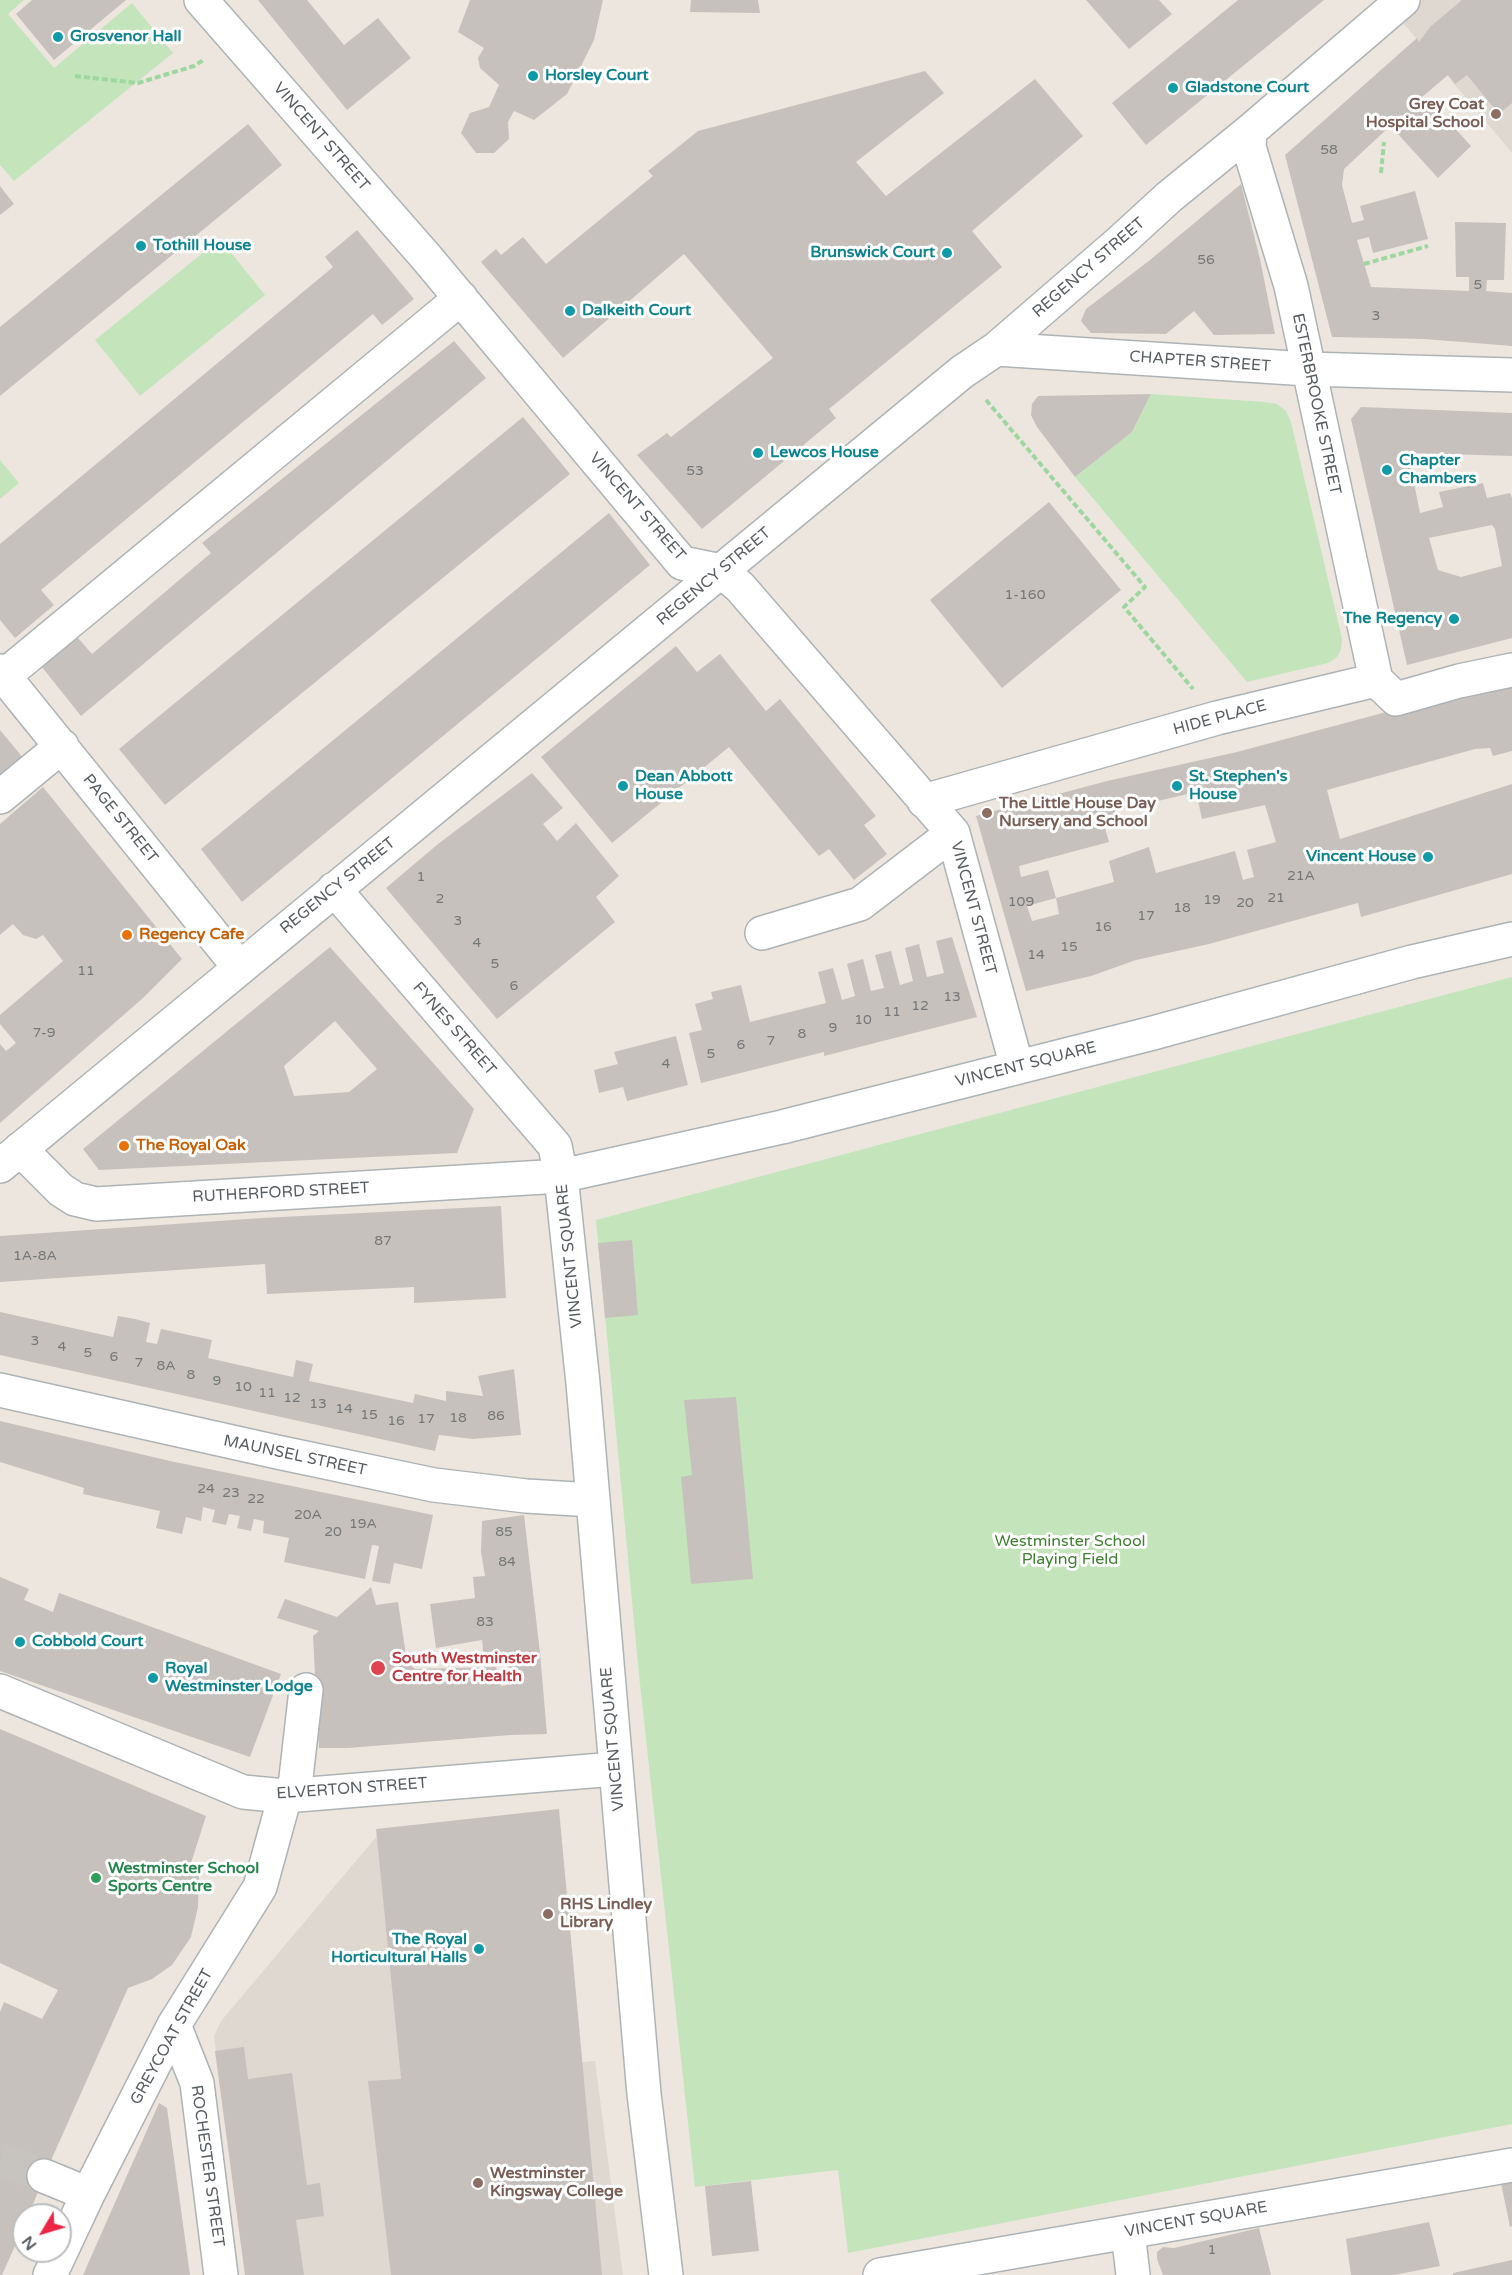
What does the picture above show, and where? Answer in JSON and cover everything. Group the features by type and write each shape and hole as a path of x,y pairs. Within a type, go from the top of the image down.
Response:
{"street":[{"name":"VINCENT STREET","path":"201,0 460,298 682,563 721,571 740,587 953,833 1017,1067"},
{"name":"REGENCY STREET","path":"10,1158 962,372 996,349 1169,197 1403,0"},
{"name":"ESTERBROOKE STREET","path":"1250,131 1249,147 1291,286 1376,680"},
{"path":"2,673 460,298"},
{"name":"CHAPTER STREET","path":"996,349 1308,369 1512,375"},
{"path":"1376,680 1396,699 1459,681 1512,670"},
{"name":"PAGE STREET","path":"2,673 239,967"},
{"name":"HIDE PLACE","path":"924,801 1217,718 1376,680"},
{"path":"0,797 62,746"},
{"path":"762,933 860,904 953,833"},
{"name":"FYNES STREET","path":"334,889 555,1146 561,1176"},
{"name":"VINCENT SQUARE","path":"666,2275 644,2094 584,1383 561,1176 782,1127 1153,1033 1412,962 1512,939"},
{"name":"RUTHERFORD STREET","path":"10,1158 75,1199 96,1204 561,1176"},
{"name":"MAUNSEL STREET","path":"0,1390 434,1485 526,1496 593,1500"},
{"name":"GREYCOAT STREET","path":"50,2275 88,2194 174,2025 260,1887 290,1796 306,1690"},
{"name":"ELVERTON STREET","path":"0,1691 243,1792 290,1796 615,1768"},
{"name":"ROCHESTER STREET","path":"174,2025 197,2083 221,2275"},
{"name":"VINCENT SQUARE","path":"880,2275 1512,2165"},
{"path":"44,2176 88,2194"},
{"path":"1128,2232 1132,2275"}],"path":[{"path":"75,76 138,83 194,66 237,41"},
{"path":"1380,173 1384,142"},
{"path":"1364,264 1428,246"},
{"path":"962,372 1145,587 1124,607 1217,718"}],"shaded area":[{"name":"Grey Coat Hospital School","path":"1422,0 1512,0 1512,153 1399,18"},
{"path":"377,1836 401,2079 595,2061 623,2275 245,2275 214,2036 221,2021"}],"green space":[{"path":"0,0 24,0 8,14 54,68 132,3 173,53 14,181 0,165"},
{"path":"220,239 265,295 140,396 95,340"},
{"path":"1151,394 1264,402 1277,404 1286,411 1291,422 1342,639 1341,650 1336,658 1328,663 1247,682 1075,477 1132,432"},
{"path":"0,460 19,483 0,499"},
{"name":"Westminster School Playing Field","path":"1512,977 1512,2124 848,2253 838,2170 695,2187 639,1675 596,1220"}],"building":[{"name":"Grosvenor Hall","path":"32,0 126,0 54,60 16,14"},
{"path":"258,0 307,0 344,45 378,18 411,58 347,110"},
{"name":"Horsley Court","path":"470,0 603,0 594,40 567,94 534,120 514,111 508,122 509,139 494,153 476,153 461,133 470,113 489,107 499,85 480,68 478,58 484,48 458,32"},
{"path":"691,0 758,0 760,13 690,12"},
{"path":"1086,0 1159,0 1172,14 1129,49"},
{"name":"Gladstone Court","path":"1238,0 1324,0 1146,145 1112,103"},
{"path":"1462,0 1512,0 1512,103 1499,114 1467,75 1455,84 1448,75 1414,104 1420,110 1430,101 1471,146 1438,178 1397,133 1409,122 1402,115 1344,169 1342,185 1352,223 1364,220 1360,206 1415,191 1428,239 1373,253 1369,237 1357,240 1371,287 1469,291 1469,277 1456,277 1455,222 1506,223 1504,280 1487,280 1486,291 1512,293 1512,346 1424,339 1332,337 1285,155 1417,38 1419,42 1430,27"},
{"path":"925,71 944,93 856,162 886,196 1035,79 1083,136 972,231 1002,267 829,409 836,418 702,529 637,455 667,433 671,437 773,358 684,254 563,358 481,262 496,249 501,255 523,237 546,264 653,176 648,171 698,131"},
{"name":"Tothill House","path":"248,124 282,165 0,396 0,327"},
{"path":"1241,184 1260,259 1275,334 1214,335 1194,311 1166,334 1091,333 1081,321 1086,309 1150,260"},
{"path":"0,186 14,204 0,215"},
{"path":"357,230 414,299 382,325 373,314 41,590 54,605 15,638 0,620 0,544 333,267 325,257"},
{"path":"454,341 486,378 81,716 38,662 72,631 92,654 211,553 202,543"},
{"path":"1151,394 1132,432 1075,477 1037,427 1031,415 1032,404 1038,396"},
{"path":"1361,407 1512,413 1512,456 1408,453 1420,513 1443,507 1439,492 1483,483 1487,498 1510,493 1512,498 1512,638 1407,665 1351,419","holes":["1492,525 1495,529 1502,566 1461,577 1438,570 1429,538"]},
{"path":"523,417 570,474 165,805 119,749"},
{"path":"1049,502 1121,590 1002,688 930,600"},
{"path":"609,513 650,565 242,902 201,849"},
{"name":"Dean Abbott House","path":"676,646 697,672 720,654 766,711 780,699 876,816 864,825 887,854 854,880 829,849 819,856 729,747 612,843 541,757"},
{"path":"1512,685 1512,751 1493,756 1490,748 1475,749 1327,790 1340,839 1512,784 1512,874 1361,917 1358,903 1209,944 1136,960 1091,976 1026,991 976,816 1107,781 1237,752 1461,692","holes":["1196,792 1202,819 1265,805 1276,842 1247,850 1254,877 1243,880 1235,851 1156,873 1149,847 1109,861 1114,882 1056,898 1048,870 1021,877 1019,866 1109,842 1105,828 1119,824 1115,811","1056,898 1059,914 1032,921 1027,906"]},
{"path":"0,730 24,759 0,778"},
{"path":"532,773 563,808 543,824 557,841 576,823 619,876 596,897 615,922 497,1019 386,888 438,844"},
{"path":"43,787 182,959 143,998 0,1123 0,1044 6,1051 16,1043 0,1024 0,1015 63,961 43,935 36,939 23,935 13,924 0,935 0,824"},
{"path":"952,937 977,1017 824,1056 824,1052 701,1083 689,1033 702,1030 695,1004 713,999 711,992 741,985 750,1022 826,1003 818,972 833,968 842,1000 855,996 847,964 863,959 871,991 884,988 875,955 891,951 900,985 913,981 905,948 919,944 927,977 944,973 936,941"},
{"path":"330,947 474,1109 457,1153 99,1170 83,1149","holes":["335,1021 377,1069 349,1092 294,1096 284,1066"]},
{"path":"676,1036 688,1085 627,1101 623,1087 599,1093 594,1070 618,1064 614,1052"},
{"path":"501,1206 506,1298 414,1303 414,1287 267,1294 265,1264 0,1282 0,1236 262,1218"},
{"path":"632,1240 638,1315 605,1318 598,1243"},
{"path":"0,1312 113,1337 118,1316 135,1319 150,1323 146,1342 157,1344 161,1329 212,1340 208,1358 293,1377 296,1360 313,1364 309,1381 413,1403 415,1394 446,1401 446,1391 483,1396 478,1376 514,1369 521,1435 473,1439 439,1435 435,1451 0,1355"},
{"path":"736,1397 753,1579 691,1584 681,1477 692,1475 684,1400"},
{"path":"0,1421 170,1461 433,1515 422,1569 394,1563 390,1584 372,1581 379,1546 372,1545 365,1579 284,1562 289,1538 263,1533 264,1521 254,1519 251,1531 237,1528 240,1516 229,1514 226,1525 212,1522 215,1510 203,1507 201,1521 186,1517 182,1534 156,1528 160,1511 83,1494 84,1488 0,1462"},
{"path":"524,1515 547,1734 319,1748 313,1636 319,1631 277,1618 285,1599 337,1617 371,1587 376,1605 398,1602 407,1662 415,1669 496,1667 501,1686 513,1684 507,1655 484,1658 482,1640 436,1648 430,1604 475,1598 473,1577 485,1576 481,1552 482,1521"},
{"name":"Royal Westminster Lodge","path":"0,1577 29,1589 24,1600 53,1612 59,1593 281,1674 250,1757 0,1671"},
{"path":"0,1729 206,1816 191,1863 199,1877 198,1907 191,1937 172,1965 152,1979 128,1988 34,2203 12,2203 12,2253 2,2275 0,2275 0,2012 4,2002 42,2019 58,1990 0,1963"},
{"path":"559,1809 602,2275 391,2275 368,2081 401,2079 376,1829"},
{"path":"244,2047 248,2079 292,2073 307,2185 320,2183 324,2216 296,2220 304,2275 245,2275 215,2051"},
{"path":"159,2103 167,2108 190,2275 83,2275"},
{"path":"751,2181 759,2251 712,2256 705,2186"},
{"path":"1512,2181 1512,2226 1510,2227 1501,2183"},
{"path":"1429,2222 1440,2266 1394,2275 1351,2275 1346,2239"},
{"path":"1259,2228 1271,2275 1163,2275 1157,2252 1163,2247 1174,2248"},
{"path":"1512,2260 1512,2275 1453,2275 1453,2273"}],"tunnel":[{"path":"0,2159 44,2176"}],"place":[{"name":"Grosvenor Hall","path":"58,37"},
{"name":"Horsley Court","path":"533,76"},
{"name":"Gladstone Court","path":"1173,88"},
{"name":"Grey Coat Hospital School","path":"1496,114"},
{"name":"Tothill House","path":"141,246"},
{"name":"Brunswick Court","path":"947,253"},
{"name":"Dalkeith Court","path":"570,311"},
{"name":"Lewcos House","path":"758,453"},
{"name":"Chapter Chambers","path":"1387,470"},
{"name":"The Regency","path":"1454,619"},
{"name":"Dean Abbott House","path":"623,786"},
{"name":"St. Stephen's House","path":"1177,786"},
{"name":"The Little House Day Nursery and School","path":"987,813"},
{"name":"Vincent House","path":"1428,857"},
{"name":"Regency Cafe","path":"127,935"},
{"name":"The Royal Oak","path":"124,1146"},
{"name":"Cobbold Court","path":"20,1642"},
{"name":"South Westminster Centre for Health","path":"378,1668"},
{"name":"Royal Westminster Lodge","path":"153,1678"},
{"name":"Westminster School Sports Centre","path":"96,1878"},
{"name":"RHS Lindley Library","path":"548,1914"},
{"name":"The Royal Horticultural Halls","path":"479,1949"},
{"name":"Westminster Kingsway College","path":"478,2183"}]}
